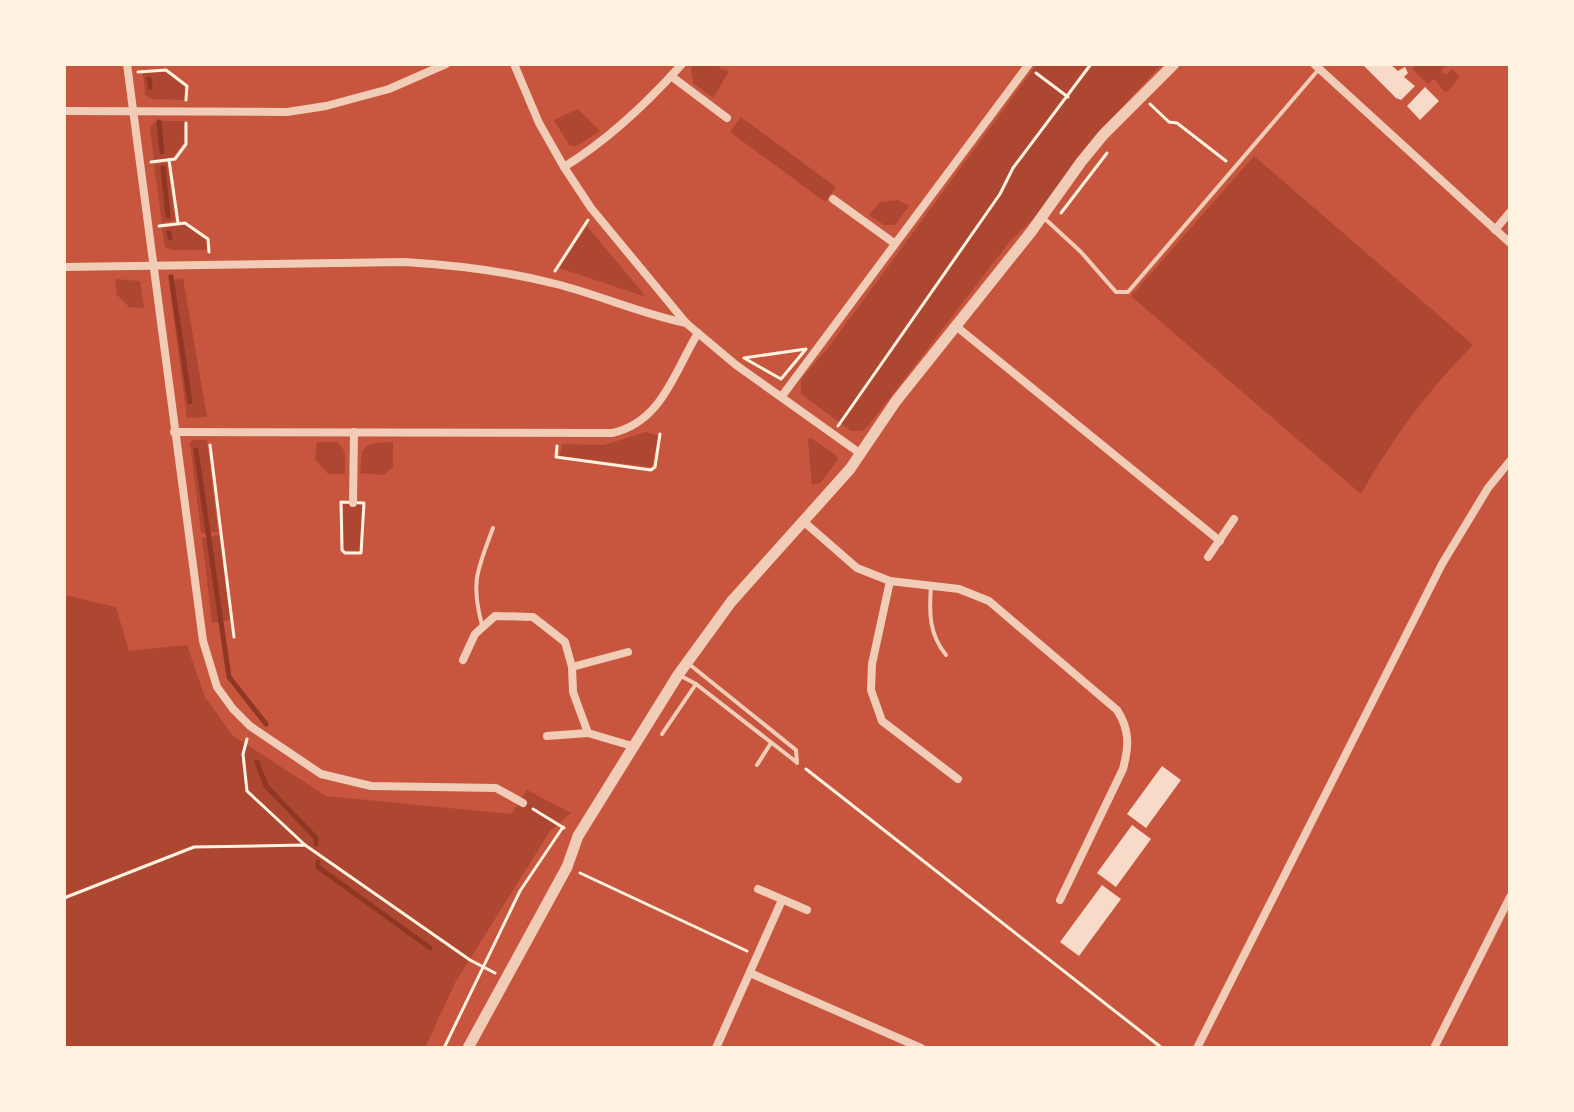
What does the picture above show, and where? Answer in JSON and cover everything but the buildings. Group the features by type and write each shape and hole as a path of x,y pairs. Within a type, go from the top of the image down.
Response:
{"street":[{"path":"127,64 203,641 217,687 250,726 321,774 371,786 496,788 523,803"},
{"path":"64,111 186,115 273,113 326,106 389,89 446,64"},
{"path":"514,64 539,123 564,167 618,243 686,323 736,365 861,454"},
{"path":"564,167 599,143 682,64"},
{"path":"468,1048 567,867 578,836 687,662 731,602 861,454 870,436 896,401 1048,216 1081,162 1174,64"},
{"path":"782,396 1028,65"},
{"path":"1319,66 1510,243"},
{"path":"671,76 727,118"},
{"path":"833,199 894,243"},
{"path":"1495,230 1510,212"},
{"path":"64,267 390,262 455,265 558,284 652,316 686,323"},
{"path":"957,327 1220,541"},
{"path":"174,432 599,435 635,426 655,409 698,333"},
{"path":"353,503 354,432"},
{"path":"1197,1048 1442,564 1488,488 1510,461"},
{"path":"1208,557 1234,519"},
{"path":"803,521 857,568 890,581 959,589 989,601 1117,710 1127,725 1128,750 1123,769 1060,900"},
{"path":"890,581 872,664 871,690 882,721 958,779"},
{"path":"463,660 475,634 495,616 533,617 565,642 572,667 573,692 588,733"},
{"path":"572,667 628,652"},
{"path":"547,736 588,733 632,746"},
{"path":"758,889 807,910"},
{"path":"1434,1048 1510,897"},
{"path":"716,1048 782,900"},
{"path":"750,973 921,1048"}],"lane":[{"path":"1048,216 1116,292 1128,292 1319,66"},
{"path":"483,627 474,597 475,578 493,528"},
{"path":"931,586 929,613 935,641 946,655"},
{"path":"687,662 796,750 797,763"},
{"path":"678,675 696,684 797,763"},
{"path":"662,734 696,684"},
{"path":"757,765 771,743"}],"path":[{"path":"158,64 158,71"},
{"path":"832,433 1000,194 1013,168 1091,64"},
{"path":"1028,65 1068,97"},
{"path":"138,72 166,70 187,86 186,144 175,159 151,162"},
{"path":"1140,98 1169,122 1177,123 1234,166"},
{"path":"1145,112 1152,105"},
{"path":"1048,216 1064,211 1115,142"},
{"path":"169,160 178,223"},
{"path":"555,271 589,219"},
{"path":"159,226 185,223 208,239 209,255"},
{"path":"806,349 781,379 744,358 759,355 806,349"},
{"path":"557,442 556,457 651,470 655,467 660,434"},
{"path":"209,437 234,637"},
{"path":"341,502 353,503 364,503 361,553 345,553 342,550 341,502"},
{"path":"250,726 243,754 247,791 305,845 483,967"},
{"path":"797,763 1162,1048"},
{"path":"444,1048 520,891 563,827 523,803"},
{"path":"64,898 194,847 305,845"},
{"path":"567,867 758,956"}],"shaded area":[{"path":"695,64 719,64 720,69 729,71 713,98 693,83 691,69"},
{"path":"1037,64 1162,64 1095,136 1036,216 1010,241 869,425 862,431 851,431 801,394 801,379 828,348"},
{"path":"1412,64 1447,64 1441,71 1446,75 1452,69 1460,77 1446,93 1434,79 1428,84 1412,69"},
{"path":"165,72 185,87 184,100 152,99 145,95 143,73"},
{"path":"578,109 600,131 575,147 569,145 554,120"},
{"path":"741,117 836,187 825,202 730,132"},
{"path":"155,121 184,121 184,142 173,158 154,160 150,128"},
{"path":"1254,156 1473,345 1412,416 1361,494 1131,296"},
{"path":"167,162 175,220 162,223 154,165"},
{"path":"898,200 909,206 895,225 884,225 869,215 880,202"},
{"path":"185,225 206,240 207,250 173,250 165,247 162,228"},
{"path":"587,226 646,297 559,268"},
{"path":"183,278 207,417 187,418 170,289 173,280"},
{"path":"115,279 140,281 144,308 129,307 117,295"},
{"path":"646,432 658,436 652,467 560,456 562,444 604,445"},
{"path":"808,439 836,455 838,460 820,483 812,485"},
{"path":"193,440 207,440 218,532 201,533 190,443"},
{"path":"317,442 338,442 345,452 345,474 328,474 315,459"},
{"path":"393,442 393,467 384,475 360,473 365,448 376,443"},
{"path":"343,504 362,504 360,551 344,550"},
{"path":"219,535 230,620 212,623 202,538"},
{"path":"64,595 116,607 129,651 187,645 205,697 232,735 326,796 511,814 527,790 571,813 550,831 455,983 425,1048 64,1048"}],"waterway":[{"path":"149,79 150,87"},
{"path":"159,122 162,152"},
{"path":"163,168 168,216"},
{"path":"169,233 170,238"},
{"path":"171,277 190,402"},
{"path":"196,450 229,677 266,724"},
{"path":"257,762 266,786 316,838 316,844"},
{"path":"318,862 318,867 430,948"}]}
